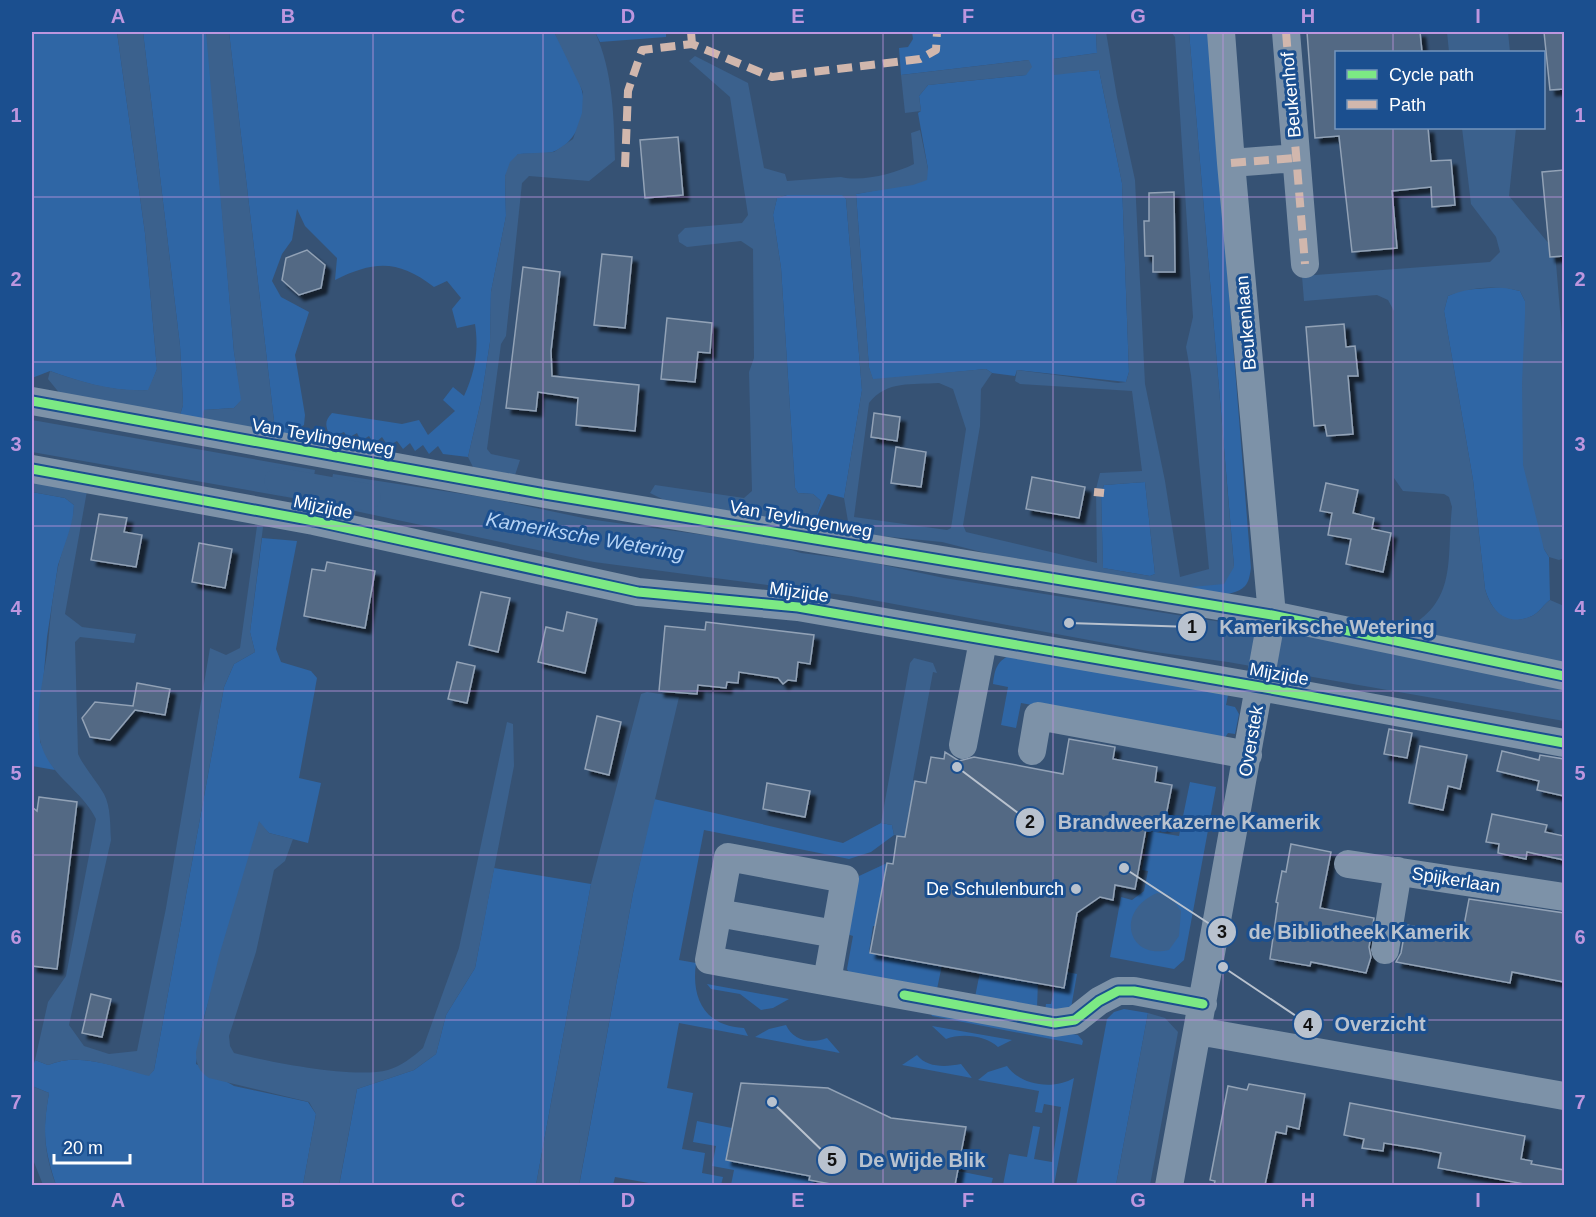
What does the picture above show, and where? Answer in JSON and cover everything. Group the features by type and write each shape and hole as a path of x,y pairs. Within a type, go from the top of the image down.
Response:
{"street":[{"name":"Beukenlaan","path":"1221,32 1271,620"},
{"name":"Beukenhof","path":"1286,32 1305,264"},
{"name":"Beukenhof","path":"1231,163 1296,158"},
{"name":"Van Teylingenweg","path":"32,400 545,494 784,533 1271,620 1564,676"},
{"name":"Mijzijde","path":"32,469 314,521 638,592 798,607 983,641 1261,683 1564,743"},
{"name":"Overstek","path":"1169,1185 1271,620"},
{"path":"963,745 983,641"},
{"path":"1032,751 1038,716 1248,755"},
{"path":"826,981 845,879 728,857 709,960 1055,1023 1075,1020 1099,1001 1118,991 1134,991 1200,1017 1564,1096"},
{"name":"Spijkerlaan","path":"1348,864 1564,897"},
{"path":"1385,950 1398,871"},
{"path":"718,913 835,934"}],"shaded area":[{"path":"32,32 117,32 145,233 157,369 149,390 111,388 86,383 50,371 32,378"},
{"path":"143,32 206,32 208,43 234,352 242,400 234,408 204,410 202,422 180,415 183,405 180,346"},
{"path":"229,32 554,32 562,46 574,68 582,91 582,118 574,134 562,147 547,153 518,154 505,176 506,216 491,292 490,342 481,401 468,457 443,454 438,446 429,454 423,445 415,451 410,443 403,449 397,441 388,446 382,437 374,444 369,436 361,441 357,433 348,438 344,432 334,436 329,434 326,423 332,413 402,424 419,420 428,435 455,411 443,400 453,387 464,396 468,387 476,352 475,324 457,328 452,309 461,298 447,281 434,287 409,272 386,266 362,269 335,280 337,258 305,226 297,209 292,240 282,254 272,281 281,297 309,312 295,355 305,415 304,425 289,434 266,430 274,421"},
{"path":"595,32 666,32 666,37 600,42"},
{"path":"912,32 1096,32 1097,53 1053,59 1054,74 1099,70 1122,183 1129,372 1126,382 1017,370 1015,376 992,373 986,369 873,380 869,368 856,194 883,189 928,169 918,113 921,111 919,96 928,85 1026,75 1029,60 901,75 899,48 908,47 913,39"},
{"path":"1189,32 1208,32 1251,568 1245,586 1223,595 1204,595 1181,588 1234,566"},
{"path":"787,195 843,195 846,199 862,390 844,498 828,494 814,522 821,501 813,494 798,493 795,488 781,268 773,215 777,198"},
{"path":"1503,287 1520,291 1525,301 1544,549 1549,557 1550,600 1535,615 1515,620 1501,616 1496,611 1485,589 1473,480 1444,311 1448,296 1462,290"},
{"path":"1145,482 1155,574 1150,576 1103,568 1101,493 1104,485"},
{"path":"32,492 65,498 74,505 73,523 58,565 47,637 40,719 40,742 55,770 32,766"},
{"path":"262,538 297,541 276,649 281,662 311,671 317,678 299,778 321,783 308,843 269,833 259,823 203,1021 196,1064 234,1086 308,1102 316,1114 303,1185 56,1185 45,1140 49,1093 32,1086 32,1070 35,1060 48,1065 60,1061 86,1060 149,1075 154,1070 224,687 234,664 255,652 250,632"},
{"path":"1012,654 1229,690 1226,705 1235,707 1239,714 1235,734 1228,733 1224,739 1021,703 1016,728 1001,725 1008,687 993,684 1000,662"},
{"path":"1190,782 1216,787 1184,960 1174,969 1110,957 1121,897 1132,900 1144,891 1148,871 1142,870 1149,831 1179,836"},
{"path":"654,799 843,843 881,823 892,825 894,835 871,852 849,859 704,830 679,960 696,963 696,988 699,999 710,1016 719,1022 744,1028 748,1036 679,1023 667,1088 693,1093 682,1149 705,1153 702,1173 723,1177 721,1185 660,1185 615,1177 613,1185 579,1186 633,893"},
{"path":"887,863 869,952 942,965 937,989 849,973 847,969 853,936 847,934 859,876"},
{"path":"494,868 591,884 536,1185 339,1186 357,1089 414,1070 436,1054 446,1015 475,968"},
{"path":"980,972 1038,982 1037,1008 975,997"},
{"path":"1067,972 1077,974 1071,1008 1045,1010 1046,1004 1051,1004 1055,985"},
{"path":"707,984 789,999 773,1008 761,1010 740,994 711,989"},
{"path":"927,1006 1078,1035 1083,1041 1082,1045 932,1016"},
{"path":"1124,1009 1148,1013 1116,1185 1076,1186 1107,1019 1114,1012"},
{"path":"786,1025 793,1035 803,1040 815,1041 827,1038 840,1053 755,1037 769,1029"},
{"path":"932,1026 1012,1040 998,1047 973,1036 946,1039"},
{"path":"917,1055 931,1064 943,1066 961,1064 972,1078 902,1065"},
{"path":"1007,1066 1021,1078 1038,1084 1057,1084 1074,1078 1054,1185 1003,1185 1009,1154 1027,1157 1033,1126 1040,1127 1034,1159 1052,1162 1061,1107 1044,1104 1042,1113 1035,1112 1039,1091 978,1080 988,1072"},
{"path":"697,1121 732,1128 727,1160 810,1176 809,1180 836,1185 731,1185 734,1170 712,1166 716,1146 693,1142"},
{"path":"958,1171 993,1178 991,1185 955,1185"}],"water":[{"path":"117,32 143,32 180,346 183,405 180,415 61,395 48,379 50,371 98,385 148,390 157,369 145,233"},
{"path":"206,32 229,32 274,421 266,430 202,422 204,410 234,408 241,400 234,352"},
{"path":"554,32 595,32 609,79 615,160 589,181 529,176 522,183 506,336 501,344 487,449 491,454 520,460 515,475 473,467 468,457 481,401 490,342 491,292 506,216 505,176 510,162 518,154 554,152 573,139 582,113 583,92"},
{"path":"1096,32 1106,32 1135,180 1145,384 1165,481 1180,577 1209,569 1191,375 1186,347 1193,317 1175,37 1171,32 1189,32 1234,567 1224,584 1181,588 1013,560 942,542 850,533 844,498 862,390 846,199 842,195 787,195 777,198 773,215 781,268 795,488 798,493 813,494 821,501 814,522 800,523 666,501 650,493 655,485 744,498 752,491 749,372 754,358 753,249 741,241 687,247 679,242 678,235 685,228 742,223 748,215 730,97 689,61 695,56 748,83 764,168 785,174 787,181 841,177 868,178 906,168 914,164 911,133 920,130 928,169 927,180 913,185 856,194 869,367 873,379 986,369 992,373 981,389 980,426 963,525 966,532 1097,563 1096,489 1100,473 1142,471 1132,391 1020,384 1015,381 1017,370 1118,383 1126,382 1129,372 1122,183 1099,70 1054,75 1053,59 1097,53","holes":["939,383 953,389 966,429 951,528 947,530 854,517 869,403 884,390 892,387","1145,482 1155,574 1150,576 1103,568 1101,493 1104,485"]},
{"path":"1447,32 1508,32 1510,51 1449,51"},
{"path":"1029,60 1032,67 1026,75 928,85 919,96 921,111 905,113 901,75"},
{"path":"1462,129 1516,129 1509,196 1555,251 1564,359 1564,558 1559,560 1549,557 1544,549 1523,465 1522,383 1525,301 1520,291 1502,288 1475,289 1448,296 1444,311 1473,480 1485,589 1496,610 1501,615 1515,620 1532,616 1550,600 1564,606 1562,644 1564,645 1564,665 1397,633 1417,622 1431,610 1440,596 1446,581 1452,507 1449,497 1444,494 1403,491 1394,478 1394,311 1388,300 1377,295 1304,301 1302,276 1490,262 1500,252 1496,237 1471,204"},
{"path":"32,420 315,470 310,501 32,452"},
{"path":"333,474 489,498 588,519 776,545 801,553 865,561 944,578 1291,633 1564,686 1564,721 1228,662 1148,651 851,596 594,562 327,505"},
{"path":"32,480 87,491 65,614 82,627 136,634 134,643 80,637 75,642 78,754 106,799 111,840 69,1025 84,1046 109,1054 137,1051 166,908 210,648 226,655 240,648 257,526 263,527 250,632 255,652 234,664 224,687 154,1070 149,1076 86,1060 60,1061 48,1065 35,1060 48,1002 66,976 96,819 84,801 54,769 43,750 40,738 38,725 40,698 53,596 74,505 65,498 32,492"},
{"path":"914,658 933,663 937,673 933,672 905,837 894,835 892,825 881,823 910,663"},
{"path":"647,692 679,697 633,893 579,1185 536,1185 591,884 641,694"},
{"path":"507,722 513,724 514,766 475,968 446,1015 436,1054 414,1070 357,1089 339,1185 303,1185 316,1114 309,1102 209,1078 200,1070 197,1061 196,1052 219,956 259,821 269,833 293,839 285,861 274,870 256,952 229,1036 230,1046 234,1053 311,1068 355,1072 388,1070 407,1061 423,1048 459,948"},
{"path":"1157,893 1169,895 1181,911 1179,936 1169,950 1155,951 1144,948 1136,941 1132,932 1131,922 1135,911 1144,901"},
{"path":"1148,1013 1165,1018 1178,1032 1150,1185 1116,1185"},
{"path":"32,1086 49,1093 45,1139 56,1185 43,1185 32,1157"}],"building":[{"path":"1307,32 1420,32 1422,51 1335,51 1335,129 1428,129 1431,161 1451,160 1455,205 1432,207 1431,187 1392,191 1397,248 1352,252 1339,136 1315,138"},
{"path":"1544,32 1564,32 1564,89 1550,90"},
{"path":"678,137 683,195 645,198 640,140"},
{"path":"1564,170 1564,256 1550,257 1542,172"},
{"path":"1174,192 1175,272 1153,272 1153,256 1145,256 1144,221 1149,221 1149,193"},
{"path":"307,250 325,265 321,288 299,295 282,280 286,258"},
{"path":"602,254 632,257 625,328 594,325"},
{"path":"523,267 560,272 551,351 552,376 639,385 635,431 576,425 578,398 538,392 536,411 506,408"},
{"path":"667,318 712,323 710,353 698,352 695,382 661,379"},
{"path":"1344,324 1346,347 1355,346 1358,376 1348,376 1353,434 1327,436 1325,425 1314,426 1306,327"},
{"path":"874,413 900,417 897,441 871,437"},
{"path":"896,447 926,452 921,487 891,483"},
{"path":"1032,477 1085,487 1079,518 1026,509"},
{"path":"1326,483 1358,490 1353,513 1374,518 1372,529 1391,533 1383,572 1346,564 1351,539 1328,535 1332,513 1320,511"},
{"path":"99,514 127,518 124,532 142,535 136,567 91,560"},
{"path":"199,543 232,549 225,588 192,582"},
{"path":"327,562 375,571 365,628 304,616 312,569 325,571"},
{"path":"481,592 510,598 498,652 469,645"},
{"path":"567,612 597,619 585,673 538,662 546,627 563,631"},
{"path":"706,622 814,635 810,664 798,662 796,681 788,680 783,684 778,678 739,672 738,683 727,682 726,688 698,685 697,694 659,691 665,626 705,630"},
{"path":"457,662 475,666 467,703 448,699"},
{"path":"137,683 170,689 165,715 135,710 110,740 90,737 82,718 95,702 133,706"},
{"path":"597,716 621,722 609,775 585,769"},
{"path":"1389,729 1412,733 1407,758 1384,754"},
{"path":"1069,739 1115,747 1113,759 1157,767 1155,782 1172,785 1164,826 1147,823 1135,889 1115,885 1113,900 1100,897 1077,913 1064,988 870,953 887,863 893,864 897,836 905,837 915,781 926,783 931,757 944,759 945,752 959,761 974,757 1063,774"},
{"path":"1420,746 1467,755 1460,789 1448,786 1443,810 1409,803"},
{"path":"1502,751 1539,760 1540,755 1564,759 1564,796 1537,790 1539,781 1497,771"},
{"path":"767,783 810,791 805,817 763,809"},
{"path":"39,797 77,802 57,969 32,966 32,807 37,811"},
{"path":"1492,814 1547,825 1545,832 1564,836 1564,860 1527,852 1526,859 1498,853 1499,844 1486,842"},
{"path":"1291,844 1331,852 1320,908 1374,918 1369,947 1371,957 1366,973 1311,962 1310,966 1270,959 1278,903 1276,902 1282,871 1286,872"},
{"path":"1469,899 1564,913 1564,982 1512,972 1510,983 1396,962 1401,953 1406,925 1462,936"},
{"path":"91,994 111,999 102,1037 82,1033"},
{"path":"741,1083 828,1088 891,1118 966,1127 955,1185 836,1185 809,1180 810,1176 726,1160"},
{"path":"1249,1084 1305,1094 1299,1129 1287,1126 1286,1134 1276,1132 1265,1185 1214,1185 1215,1181 1210,1180 1228,1086 1247,1090"},
{"path":"1350,1103 1525,1136 1521,1159 1532,1161 1531,1164 1564,1170 1564,1185 1530,1185 1438,1168 1441,1153 1421,1149 1384,1143 1383,1151 1362,1148 1364,1139 1344,1135"}],"waterway":[{"name":"Kameriksche Wetering","path":"278,481 367,497"}],"marked path":[{"path":"691,32 692,44"},
{"path":"625,167 628,91 642,50 692,44 772,77 920,59 936,50 937,32"},
{"path":"1286,32 1305,264"},
{"path":"1231,163 1296,158"},
{"path":"1094,492 1104,493"}],"cycle path":[{"path":"32,401 545,494 1272,615 1564,676"},
{"path":"32,469 314,521 638,592 798,607 1260,687 1564,743"},
{"path":"904,995 1055,1023 1075,1020 1099,1001 1118,991 1134,991 1203,1004"}],"place":[{"name":"Kameriksche Wetering","path":"1069,623"},
{"name":"Brandweerkazerne Kamerik","path":"957,767"},
{"name":"de Bibliotheek Kamerik","path":"1124,868"},
{"name":"De Schulenburch","path":"1076,889"},
{"name":"Overzicht","path":"1223,967"},
{"name":"De Wijde Blik","path":"772,1102"}]}
